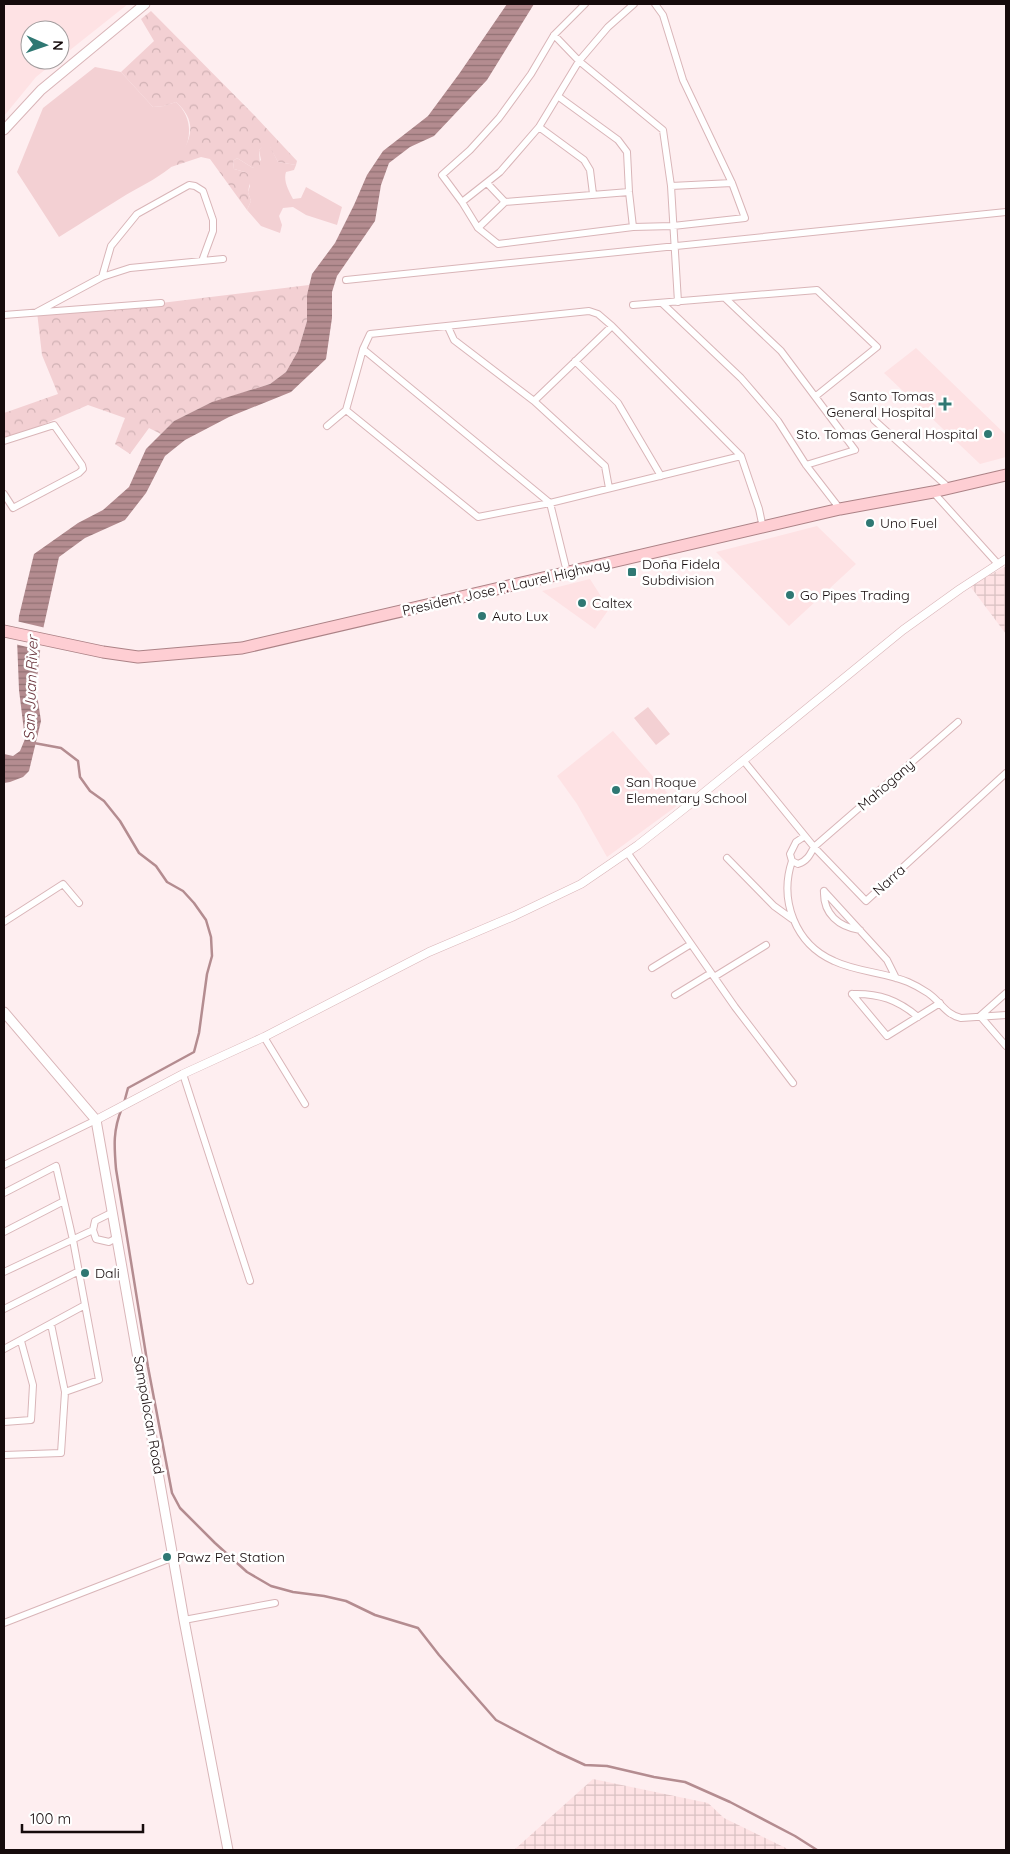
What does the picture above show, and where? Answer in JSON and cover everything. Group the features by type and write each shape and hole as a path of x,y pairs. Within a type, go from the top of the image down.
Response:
{"highway":[{"name":"President Jose P. Laurel Highway","path":"6,632 71,646 138,657 242,648 840,509 933,492 1006,475"}],"main road":[{"path":"4,130 41,90 145,4"},
{"name":"Sampalocan Road","path":"4,1012 96,1120 184,1620 228,1850"}],"street":[{"path":"585,4 554,35 531,74 499,118 470,150 442,175 478,228 498,244 634,227 673,226 745,218 732,183 683,80 663,16 655,4"},
{"path":"462,202 500,172 539,127 579,62 608,27 634,4"},
{"path":"554,35 579,62 663,130 671,186 678,302"},
{"path":"558,97 618,140 627,152 629,192 634,227"},
{"path":"539,127 584,160 590,170 593,194"},
{"path":"487,183 505,202"},
{"path":"671,186 732,183"},
{"path":"102,277 112,246 137,214 189,185 204,191 213,220 213,231 202,261"},
{"path":"478,228 505,202 629,192"},
{"path":"346,280 1006,212"},
{"path":"37,312 102,277 130,268 223,259"},
{"path":"633,305 817,290 877,347 816,396"},
{"path":"725,298 781,351 855,450 806,465"},
{"path":"4,315 161,303"},
{"path":"663,304 741,378 778,421 806,465 840,509"},
{"path":"327,426 346,410 363,349 370,334 590,311 598,314 612,326 741,456 763,528"},
{"path":"534,401 612,326"},
{"path":"448,327 454,340 534,401 605,466 609,488"},
{"path":"363,349 550,503 567,572"},
{"path":"575,361 618,403 661,476"},
{"path":"346,410 478,517 550,503 741,456"},
{"path":"874,420 949,488"},
{"path":"4,442 54,425 82,464 83,469 79,473 13,508 4,494"},
{"path":"933,492 998,564"},
{"path":"4,1165 96,1120 183,1074 264,1037 429,952 514,916 580,884 627,852 690,804 903,630 960,588 1006,559"},
{"name":"Mahogany","path":"814,847 958,722"},
{"name":"Narra","path":"743,760 814,847 866,901 1006,773"},
{"path":"795,863 790,854 796,842 805,836"},
{"path":"814,847 809,857 803,862 795,863 789,870 788,902 792,919 804,939 817,952 850,967 908,982 928,993 954,1017 1006,1015"},
{"path":"627,852 734,1007 793,1083"},
{"path":"727,858 774,906 792,919"},
{"path":"4,922 63,884 79,903"},
{"path":"860,930 845,928 833,917 824,901 824,891 860,930 887,960 896,978"},
{"path":"652,968 691,944"},
{"path":"675,995 766,945"},
{"path":"980,1016 1006,993"},
{"path":"918,1017 904,1005 885,996 852,994 887,1036 918,1017 940,1003"},
{"path":"980,1016 1004,1039 1006,1046"},
{"path":"264,1037 304,1104"},
{"path":"183,1074 250,1281"},
{"path":"4,1192 56,1166 73,1240 99,1380 65,1392"},
{"path":"4,1232 64,1201"},
{"path":"113,1212 96,1221 93,1230 96,1239 109,1242 118,1237"},
{"path":"4,1272 93,1230"},
{"path":"4,1309 79,1271"},
{"path":"4,1349 85,1305"},
{"path":"4,1455 61,1453 65,1392 51,1324"},
{"path":"4,1422 31,1420 34,1385 21,1341"},
{"path":"4,1623 174,1557"},
{"path":"184,1620 275,1602"}],"shaded area":[{"path":"4,4 128,4 70,50 70,20 20,20 20,70 45,70 36,77 4,116"},
{"name":"Santo Tomas General Hospital","path":"916,348 1006,435 1006,457 980,464 884,373"},
{"name":"Go Pipes Trading","path":"817,526 856,564 789,626 716,552"},
{"path":"1006,566 1006,634 970,586"},
{"name":"Caltex","path":"590,579 609,609 595,629 542,591"},
{"name":"San Roque Elementary School","path":"613,731 678,805 607,857 577,804 557,776"},
{"path":"593,1779 708,1803 724,1818 790,1850 514,1850"}],"green space":[{"path":"151,11 297,161 296,165 278,162 270,147 264,146 259,150 260,165 253,168 237,158 233,161 234,169 251,176 248,192 251,201 247,210 210,159 201,157 171,167 183,151 190,135 189,119 176,102 153,107 121,72 154,41 141,19"},
{"path":"95,67 121,72 153,107 176,102 187,118 189,136 183,153 170,168 59,237 17,172 43,108"},
{"path":"263,146 270,146 278,162 296,165 294,170 286,172 285,175 287,186 293,199 301,198 306,187 342,207 337,225 306,215 293,207 283,208 279,216 282,225 280,233 261,226 247,210 251,201 248,192 250,186 245,172 234,169 233,161 237,158 253,168 261,160 259,150"},
{"path":"317,284 307,294 307,321 298,351 286,372 270,384 210,403 174,421 161,434 149,428 130,454 115,444 125,418 88,405 5,441 4,413 58,394 42,355 37,312 161,303"},
{"path":"648,707 670,734 656,745 634,718"}],"water":[{"name":"San Juan River","path":"507,4 534,4 487,80 434,136 410,147 389,163 381,185 375,221 337,276 332,292 332,318 326,359 291,392 229,417 185,440 165,456 146,493 125,520 85,538 59,557 42,634 36,688 41,721 29,771 23,777 4,783 4,754 13,756 20,751 25,739 19,690 17,639 19,616 34,554 78,523 103,510 129,487 146,449 174,421 212,402 270,384 286,372 298,351 307,321 307,295 312,274 335,243 367,175 383,151 428,116"}],"pier":[{"path":"16,621 46,628 43,651 15,644"}],"waterway":[{"name":"San Juan River","path":"34,743 61,748 78,761 80,777 90,791 104,801 120,821 139,853 156,866 167,882 183,891 194,903 206,920 211,937 212,956 207,974 199,1033 194,1052 128,1088 124,1103"},
{"path":"122,1108 115,1138 116,1169 148,1367 172,1493 180,1508 247,1572 271,1586 293,1592 346,1601 375,1615 418,1628 496,1720 585,1765 607,1766 685,1782 730,1802 795,1836 817,1850"}],"place":[{"name":"Santo Tomas General Hospital","path":"945,404"},
{"name":"Sto. Tomas General Hospital","path":"988,434"},
{"name":"Uno Fuel","path":"870,523"},
{"name":"Doña Fidela Subdivision","path":"632,572"},
{"name":"Go Pipes Trading","path":"790,595"},
{"name":"Caltex","path":"582,603"},
{"name":"Auto Lux","path":"482,616"},
{"name":"San Roque Elementary School","path":"616,790"},
{"name":"Dali","path":"85,1273"},
{"name":"Pawz Pet Station","path":"167,1557"}]}
